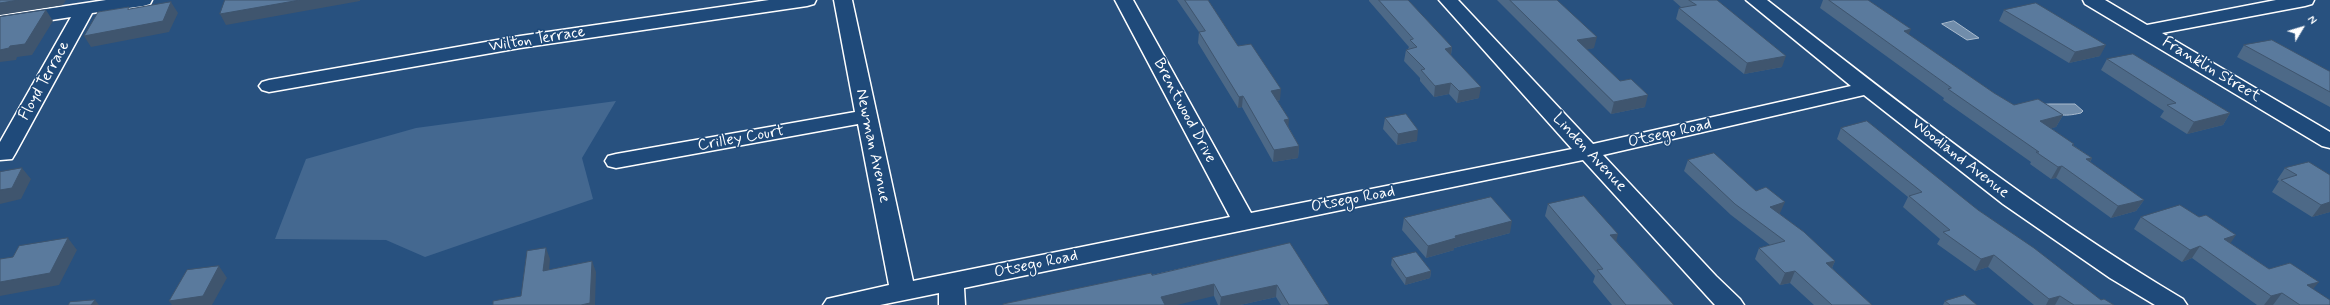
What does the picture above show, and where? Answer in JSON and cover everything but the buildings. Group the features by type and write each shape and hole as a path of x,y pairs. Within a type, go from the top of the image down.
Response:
{"street":[{"path":"0,22 142,0"},
{"name":"Wilton Terrace","path":"269,86 520,42 807,0"},
{"name":"Newman Avenue","path":"843,0 902,291"},
{"name":"Brentwood Drive","path":"1124,0 1244,222"},
{"name":"Linden Avenue","path":"1448,0 1707,282 1731,305"},
{"name":"Woodland Avenue","path":"1755,0 2060,234 2174,305"},
{"name":"Franklin Street","path":"2092,0 2330,141"},
{"path":"2145,31 2304,0"},
{"name":"Floyd Terrace","path":"4,154 85,9"},
{"name":"Otsego Road","path":"836,305 902,291 952,293 1244,222 1589,153 1869,88"},
{"name":"Crilley Court","path":"616,161 866,116"}],"shaded area":[{"path":"1954,21 1979,38 1967,40 1942,24"},
{"path":"616,101 582,158 593,199 425,257 386,240 275,239 306,159 416,128"},
{"path":"2075,104 2083,111 2081,113 2060,115 2040,105"}]}
